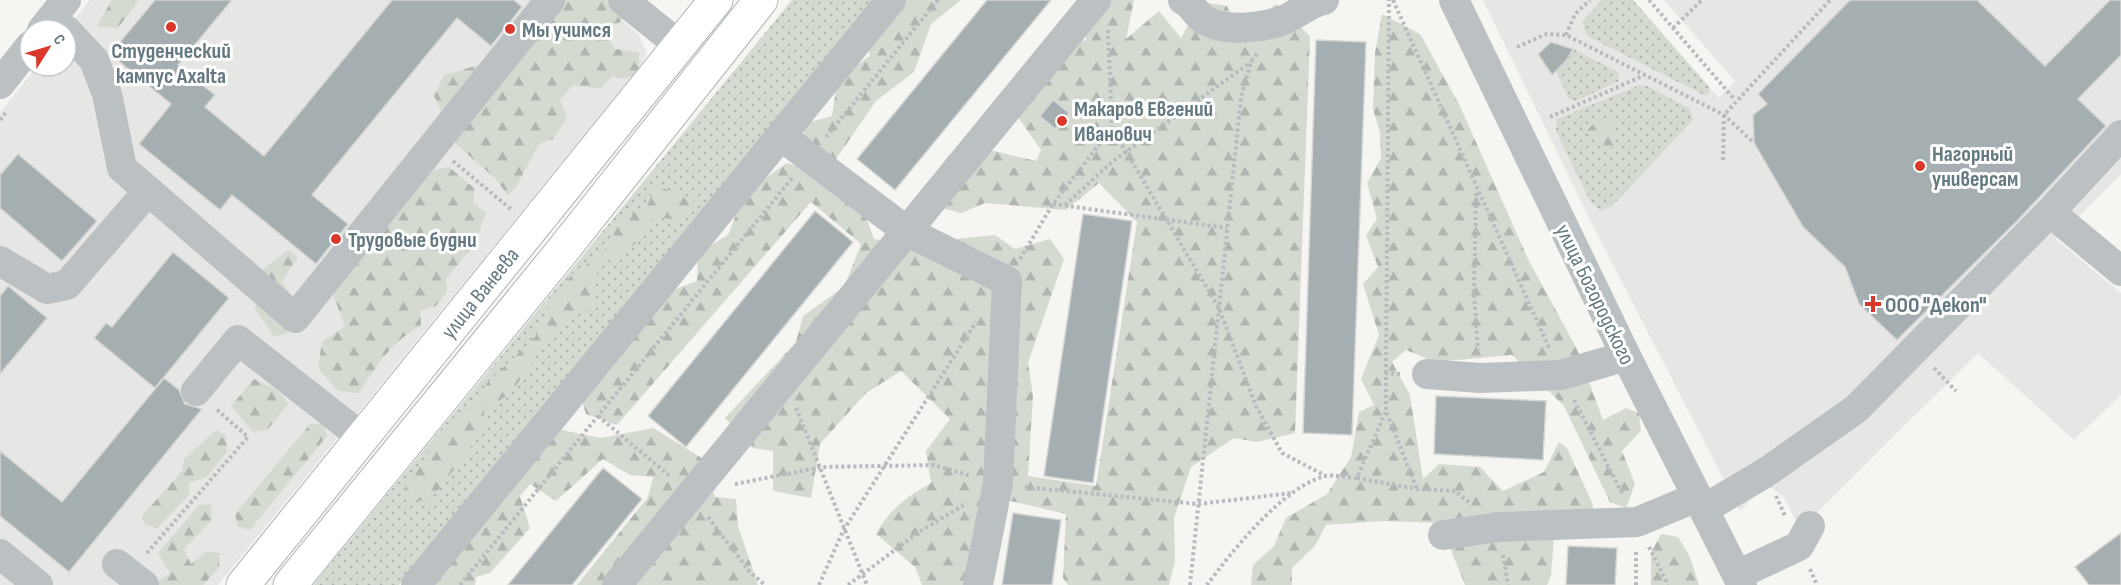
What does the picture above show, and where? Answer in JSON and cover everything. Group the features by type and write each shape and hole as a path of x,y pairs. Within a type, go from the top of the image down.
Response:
{"main road":[{"name":"улица Ванеева","path":"243,585 716,0"},
{"name":"улица Ванеева","path":"290,585 548,268 761,0"}],"street":[{"path":"78,42 94,60 107,94 122,168 295,318 550,0"},
{"path":"623,0 679,45"},
{"path":"416,585 891,0"},
{"path":"1183,0 1203,19 1223,26 1252,27 1286,19 1314,2 1324,0"},
{"name":"улица Богородского","path":"1454,0 1626,356 1740,580"},
{"path":"617,585 690,493 908,232 1102,12"},
{"path":"0,84 18,61"},
{"path":"1443,536 1499,527 1637,522 1701,503 1765,472 1856,409 2050,212 2121,135"},
{"path":"781,136 908,232 1007,281 998,483 978,585"},
{"path":"0,261 47,289 67,285 148,191"},
{"path":"2050,212 2121,271"},
{"path":"196,391 238,340 363,438"},
{"path":"1427,374 1480,378 1561,375 1626,356"},
{"path":"1740,580 1799,546 1810,526"},
{"path":"0,554 38,585"}],"path":[{"path":"460,585 938,0"},
{"path":"1391,0 1561,375 1668,585"},
{"path":"1391,0 1386,411 1417,489"},
{"path":"1566,35 1575,14 1590,0"},
{"path":"1649,0 1735,100"},
{"path":"1673,28 1702,0"},
{"path":"1723,160 1724,116 1735,100 1830,0"},
{"path":"1102,12 1112,128 1219,308 1256,406 1282,453 1326,476 1357,478 1417,489 1455,491 1499,527"},
{"path":"1517,47 1547,34 1566,35 1724,116 1754,143"},
{"path":"1065,206 1126,152 1251,62 1258,53"},
{"path":"1190,585 1240,98 1251,62"},
{"path":"1550,117 1645,75"},
{"path":"1007,281 1053,204 1112,128"},
{"path":"434,145 516,213"},
{"path":"1476,190 1474,294 1480,378"},
{"path":"1053,204 1227,228"},
{"path":"819,585 843,531 980,316"},
{"path":"1386,373 1427,374"},
{"path":"784,381 822,467 843,531 867,585"},
{"path":"130,574 248,437 196,391"},
{"path":"1357,478 1386,411"},
{"path":"598,416 690,493 749,571 765,585"},
{"path":"1207,585 1234,548 1292,493 1326,476"},
{"path":"848,585 920,532 998,483"},
{"path":"1636,585 1637,522"}],"shaded area":[{"path":"90,0 599,0 638,34 647,53 641,65 218,585 0,585 0,113 28,78 78,78 78,18 76,18"},
{"path":"1483,0 1633,0 1719,98 1735,81 1664,0 2121,0 2121,174 2056,239 2121,293 2121,395 2074,440 1978,353 1800,529 1784,497 1766,484 1740,511 1592,224"}],"green space":[{"path":"112,0 139,0 118,28 97,26"},
{"path":"564,0 607,0 626,16 619,23 607,24 605,33 615,49 639,52 639,74 623,79 613,76 600,89 573,85 560,100 567,118 553,139 539,144 516,187 508,196 496,179 458,146 434,96 444,75 519,53"},
{"path":"792,0 878,0 399,585 313,585"},
{"path":"885,0 961,0 931,24 914,72 876,101 834,162 806,144 802,124 832,116 838,78 870,56 862,25"},
{"path":"1085,0 1134,0 1126,39 1159,11 1181,38 1201,2 1227,6 1240,34 1276,4 1310,36 1295,433 1257,442 1234,438 1191,467 1174,518 1175,561 1169,585 1068,585 1063,578 1066,514 1002,499 989,585 922,585 915,567 876,534 899,504 931,483 926,451 950,419 901,371 866,393 820,444 811,498 773,491 773,451 752,448 725,418 796,342 803,316 844,287 861,244 811,202 617,425 586,414 579,391 657,296 697,281 698,253 728,235 745,192 787,163 814,172 864,212 874,239 908,244 995,235 1015,249 1050,239 1064,259 1028,363 1033,395 1028,476 1096,486 1137,222 1099,183 1066,210 985,203 961,213 916,201 949,155 969,145 1036,161 1041,150 1006,100 1047,47 1086,40"},
{"path":"1602,0 1633,0 1709,87 1709,94 1704,95 1587,36 1582,22"},
{"path":"1382,14 1420,34 1459,104 1528,259 1577,349 1603,420 1626,408 1639,413 1641,431 1622,451 1635,484 1626,508 1610,502 1564,406 1512,355 1435,362 1406,350 1392,362 1410,395 1423,479 1439,464 1480,467 1503,491 1544,472 1559,442 1567,448 1593,505 1591,531 1554,537 1551,575 1547,585 1465,585 1440,523 1383,521 1326,525 1315,546 1292,568 1292,585 1251,585 1253,565 1274,546 1286,518 1327,494 1351,457 1359,412 1374,405 1361,379 1379,335 1363,284 1378,267 1366,235 1377,219 1367,183 1381,158 1380,133 1373,109 1375,53"},
{"path":"1573,49 1618,72 1619,81 1576,101 1569,99 1556,71"},
{"path":"1640,85 1647,86 1690,109 1693,120 1613,205 1601,211 1590,201 1556,131 1557,119"},
{"path":"1605,118 1611,119 1616,125 1613,146 1605,151 1586,132 1592,125"},
{"path":"449,167 474,188 474,203 486,213 474,245 446,279 447,292 436,306 420,311 421,326 393,346 359,393 338,391 318,368 322,342 345,326 330,287 353,261 374,245 379,222 421,173"},
{"path":"655,185 694,200 681,221 654,216 637,243 598,267 593,305 557,326 510,394 484,409 484,430 429,502 410,499 405,485 454,419 473,409 486,384 535,337 549,307 572,274 603,254 618,220 647,207"},
{"path":"288,250 298,257 282,281 293,302 287,333 275,337 254,308 271,288 258,273"},
{"path":"254,379 275,389 289,403 268,429 253,432 231,406"},
{"path":"310,424 324,424 327,436 250,530 238,527 235,514"},
{"path":"552,428 601,438 653,428 705,460 715,497 736,499 738,526 758,585 577,585 648,497 653,477 630,475 603,459 556,501 530,484 520,496 530,528 490,573 476,577 475,585 412,585"},
{"path":"216,430 226,435 227,452 207,477 189,483 189,495 157,528 146,525 142,516 182,471 184,459"},
{"path":"211,504 212,520 184,549 191,564 206,551 220,553 219,568 203,585 152,585 170,573 158,553 199,505"},
{"path":"1661,534 1678,537 1690,557 1699,585 1651,585 1651,552"}],"building":[{"path":"155,0 232,0 178,65 215,95 205,107 264,156 392,0 514,0 522,7 491,46 457,18 312,195 348,224 316,264 232,195 220,210 139,144 171,104 110,54"},
{"path":"987,0 1051,0 895,190 857,159"},
{"name":"Нагорный универсам","path":"1850,0 1977,0 2045,66 2110,0 2121,0 2121,55 2078,99 2106,126 2017,221 1897,340 1859,304 1845,267 1803,227 1754,143 1753,115 1767,104 1758,94"},
{"path":"1316,40 1366,42 1352,435 1303,433"},
{"path":"1551,42 1573,49 1566,61 1552,75 1538,54"},
{"path":"1053,100 1069,113 1055,129 1040,116"},
{"path":"18,154 97,221 62,261 0,208 0,175"},
{"path":"815,211 853,242 686,447 648,416"},
{"path":"1083,214 1132,221 1093,483 1044,476"},
{"path":"173,252 229,298 155,388 94,338 106,323 112,327"},
{"path":"8,286 47,318 0,374 0,296"},
{"path":"164,378 179,390 185,404 202,409 69,572 0,516 0,451 62,502"},
{"path":"1436,396 1546,401 1543,460 1434,454"},
{"path":"603,468 642,499 572,585 508,585"},
{"path":"1013,513 1061,520 1052,585 1002,585"},
{"path":"2121,533 2121,585 2089,585 2075,567"},
{"path":"1568,546 1617,548 1615,585 1566,585"}],"place":[{"name":"Студенческий кампус Axalta","path":"171,27"},
{"name":"Мы учимся","path":"510,29"},
{"name":"Макаров Евгений Иванович","path":"1062,121"},
{"name":"Нагорный универсам","path":"1920,166"},
{"name":"Трудовые будни","path":"336,239"},
{"name":"ООО \"Декоп\"","path":"1873,304"}]}
